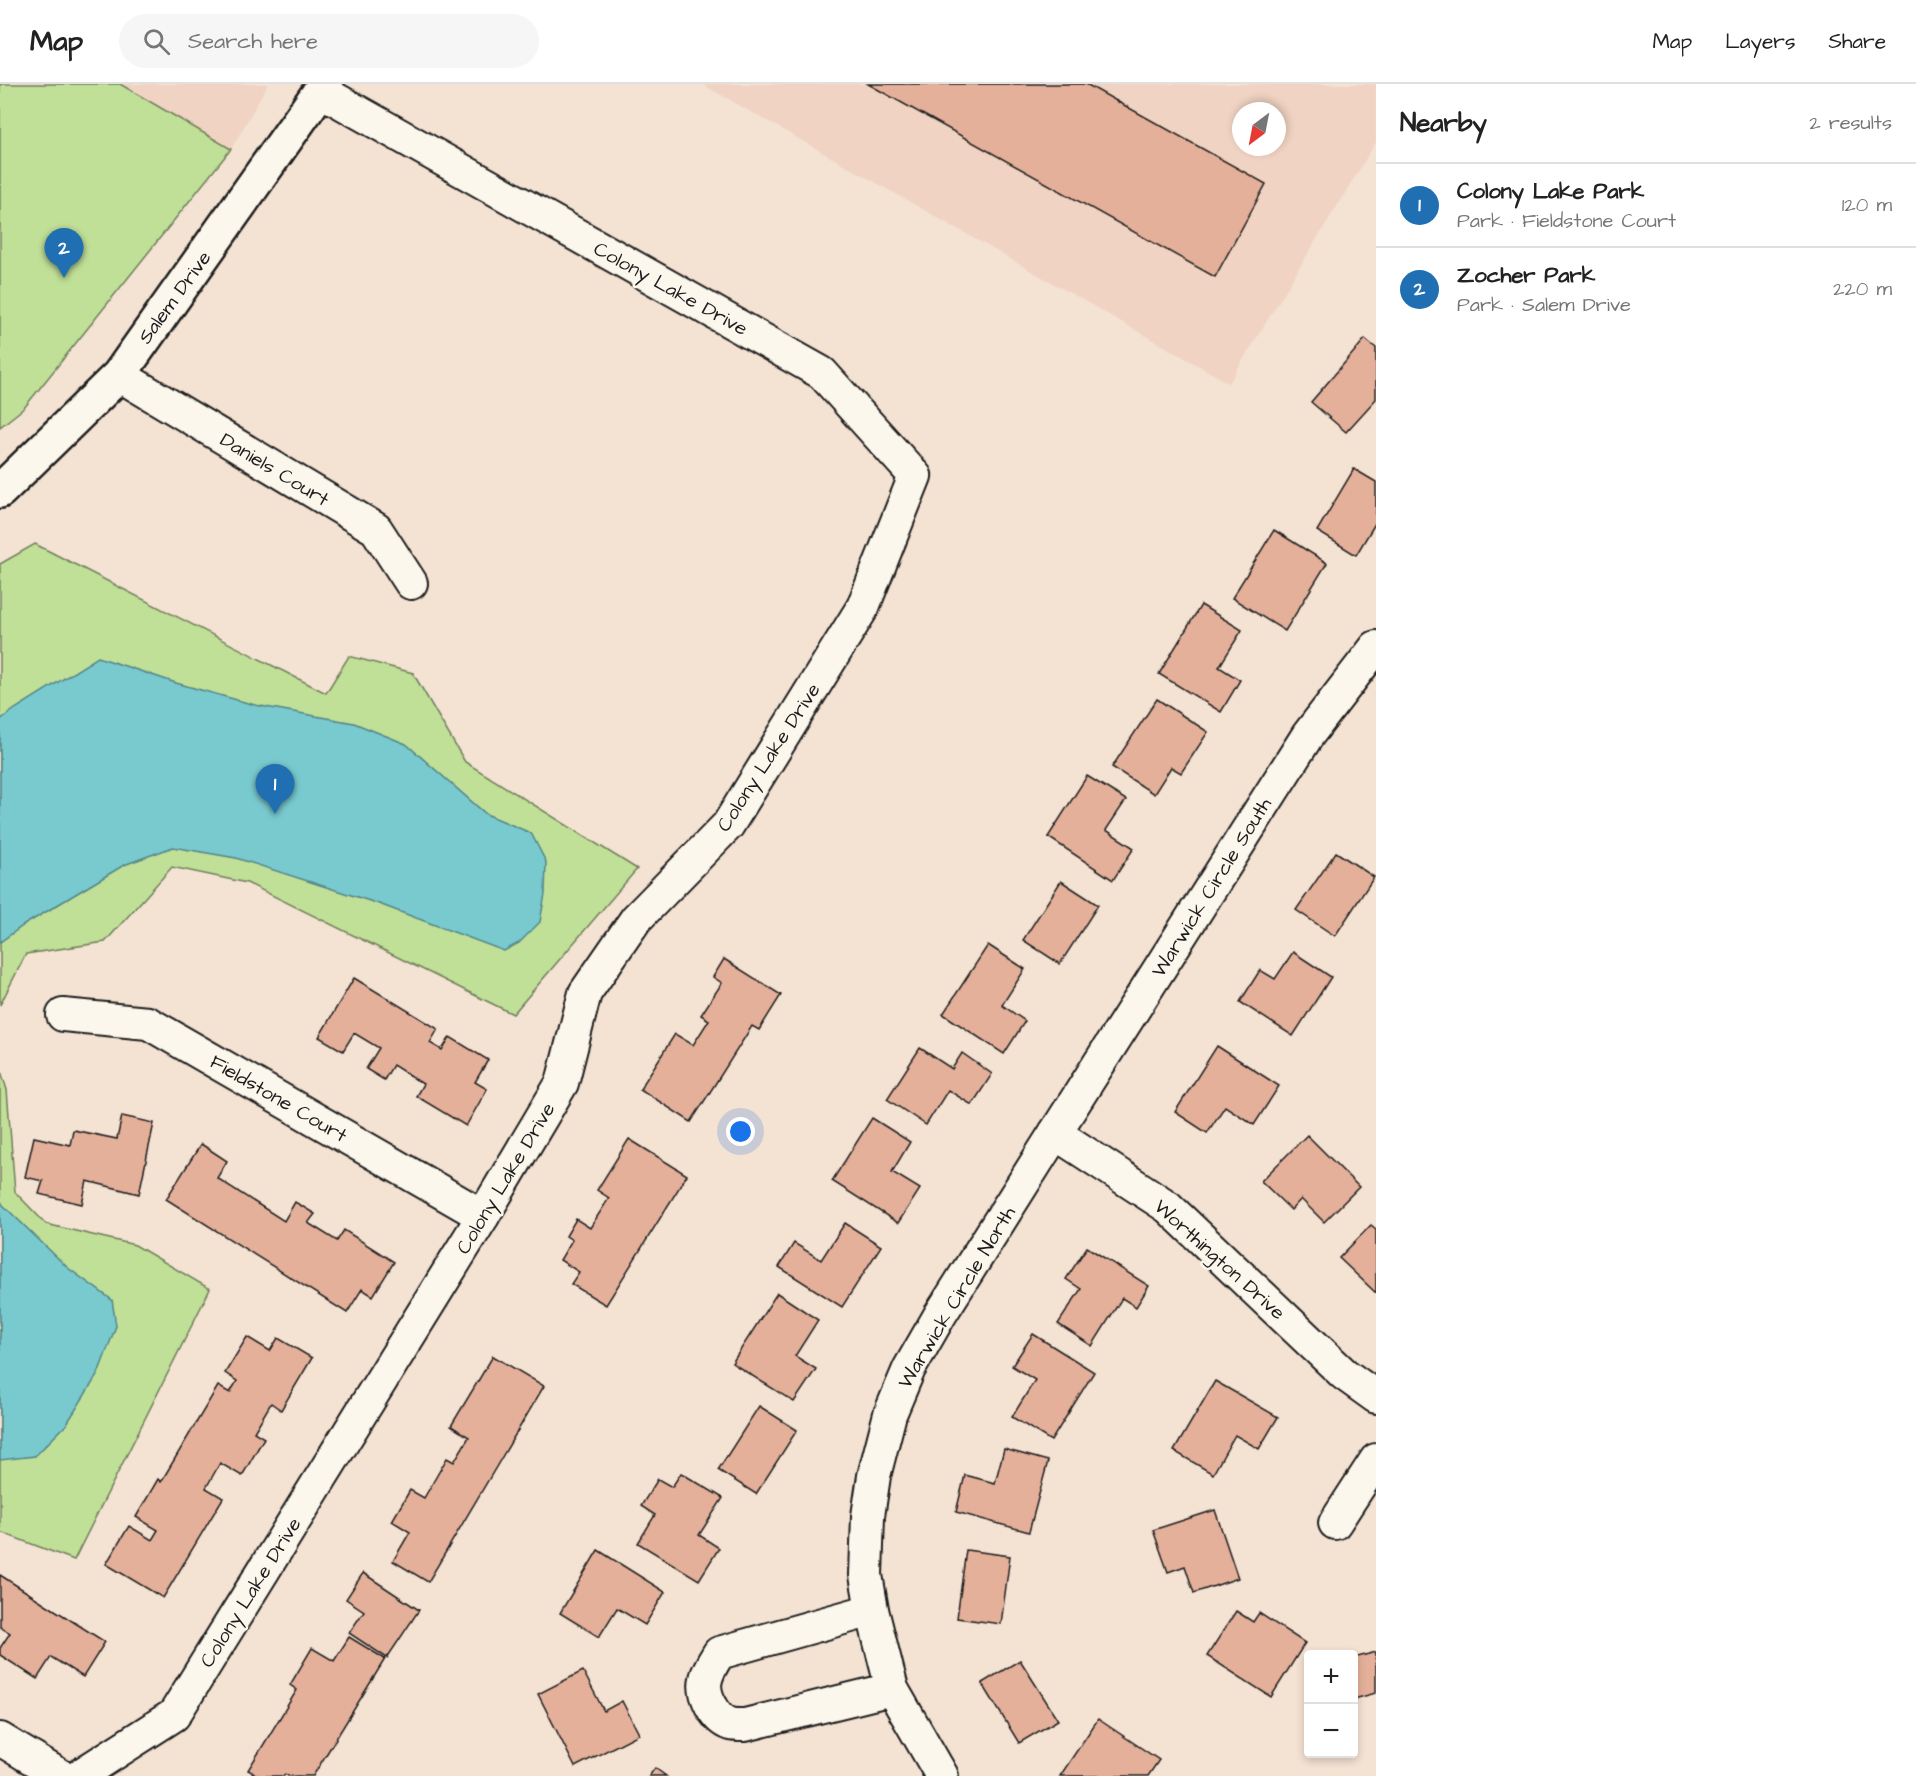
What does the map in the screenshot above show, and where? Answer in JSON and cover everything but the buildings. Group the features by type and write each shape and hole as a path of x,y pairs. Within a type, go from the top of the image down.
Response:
{"street":[{"name":"Salem Drive","path":"0,491 118,375 323,87"},
{"name":"Colony Lake Drive","path":"79,1776 174,1715 483,1216 562,1083 585,993 636,919 728,825 863,607 915,476 822,373 323,87"},
{"name":"Daniels Court","path":"118,375 376,529 411,584"},
{"name":"Warwick Circle South","path":"1055,1133 1308,735 1376,647"},
{"name":"Fieldstone Court","path":"63,1015 148,1023 483,1216"},
{"name":"Worthington Drive","path":"1055,1133 1168,1207 1344,1374 1376,1397"},
{"name":"Warwick Circle North","path":"942,1776 892,1689 872,1610 866,1575 868,1516 874,1476 890,1414 909,1369 940,1315 1055,1133"},
{"path":"1335,1523 1376,1460"},
{"path":"872,1610 719,1653 705,1680 705,1692 715,1712 729,1724 745,1725 892,1689"},
{"path":"0,1739 61,1776"}],"shaded area":[{"path":"120,84 268,84 231,149"},
{"path":"702,84 1376,84 1376,142 1229,383"}],"green space":[{"path":"0,84 120,84 231,149 24,408 0,427"},
{"path":"35,544 326,693 349,656 413,673 465,762 637,869 513,1014 247,883 172,867 105,942 26,954 0,1005 0,564"},
{"path":"0,1068 7,1090 15,1192 46,1224 135,1245 210,1289 74,1560 0,1532"}],"water":[{"path":"98,657 176,683 255,705 354,723 406,744 486,814 531,833 546,862 545,894 540,922 519,943 504,951 379,904 236,858 173,847 124,865 0,942 0,720"},
{"path":"0,1200 68,1268 112,1300 116,1326 98,1374 66,1425 35,1456 0,1460"}],"place":[{"name":"Zocher Park","path":"64,278"},
{"name":"Colony Lake Park","path":"275,814"}]}
